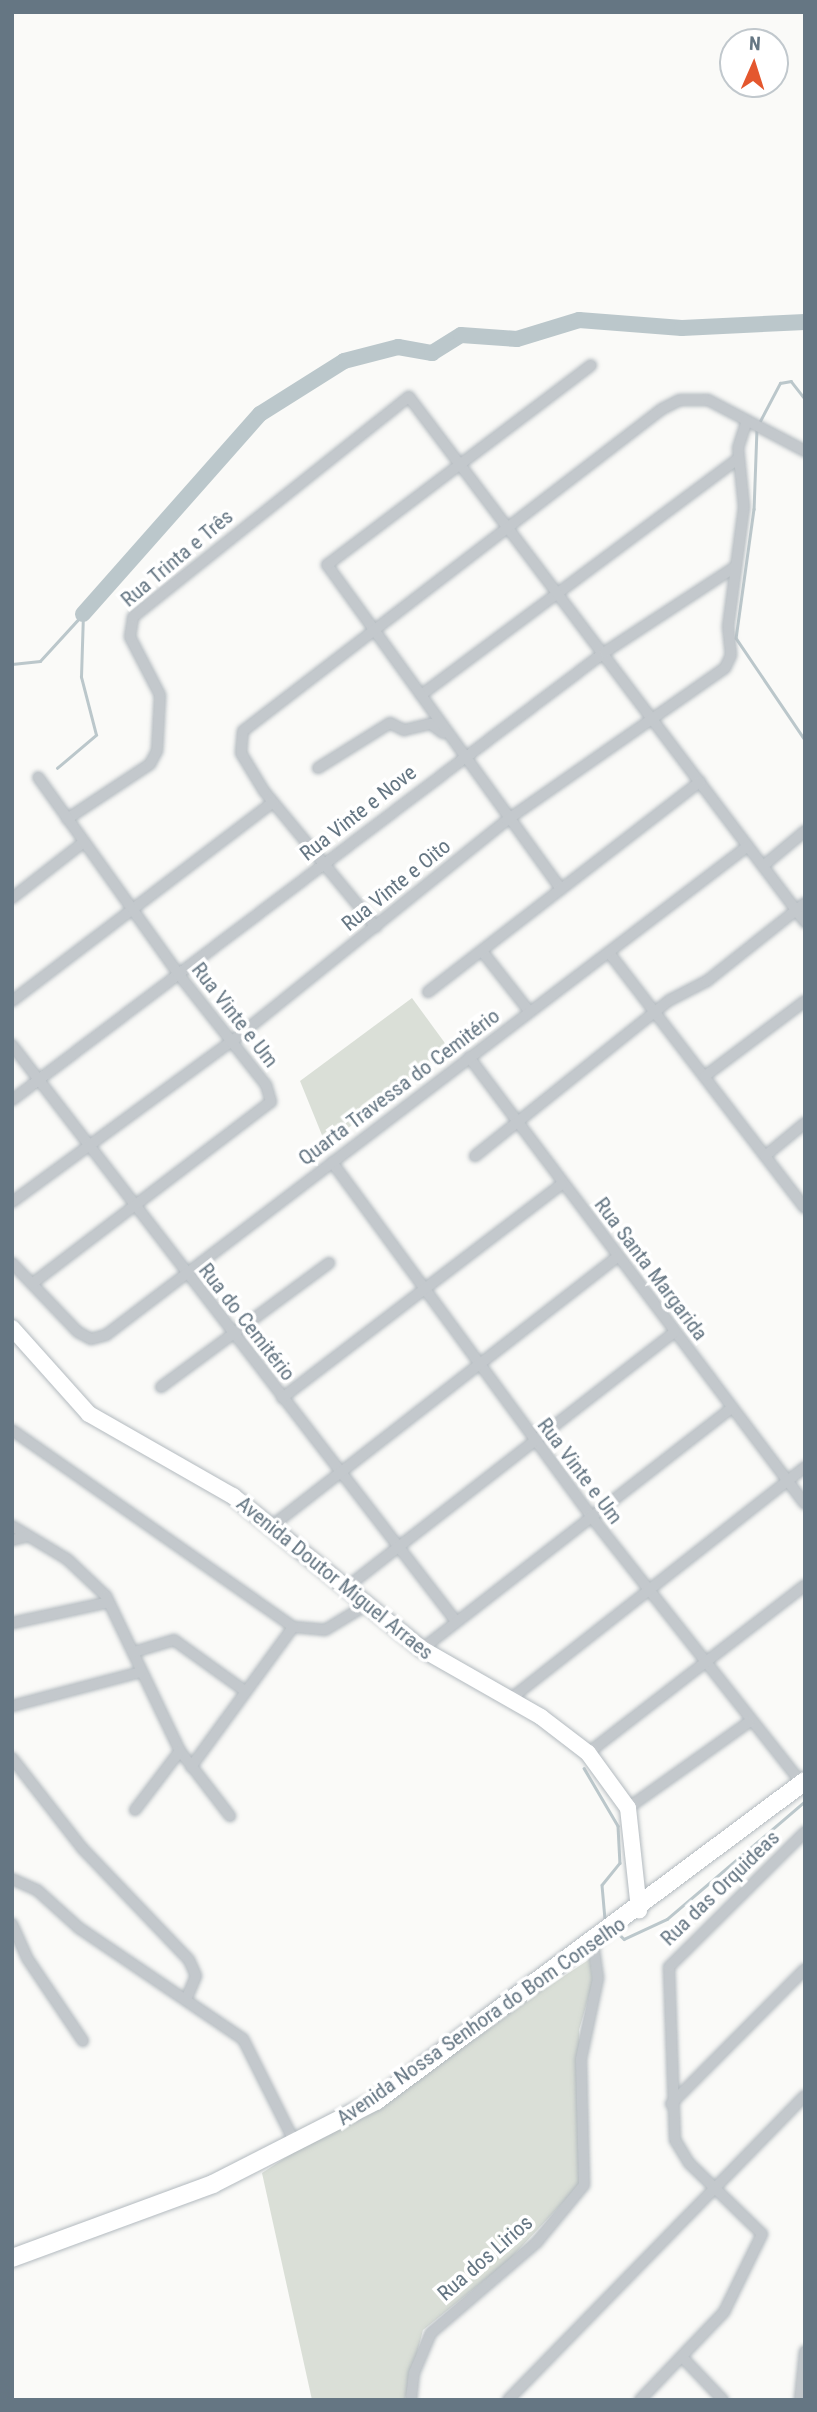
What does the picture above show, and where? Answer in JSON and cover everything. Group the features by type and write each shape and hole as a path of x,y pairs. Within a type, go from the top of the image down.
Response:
{"main road":[{"name":"Avenida Doutor Miguel Arraes","path":"14,1336 89,1414 273,1525 422,1649 509,1700 588,1753 628,1808 635,1844 639,1910"},
{"name":"Avenida Nossa Senhora do Bom Conselho","path":"12,2259 296,2145 376,2101 639,1910 804,1782"}],"street":[{"path":"561,889 507,820 421,695 328,572 330,561 591,365"},
{"name":"Rua Trinta e Três","path":"67,819 150,764 157,751 160,695 130,637 132,617 402,399 414,398 461,460"},
{"path":"376,927 273,802 244,761 240,736 372,628 662,409 694,398 750,422 805,451"},
{"path":"735,567 744,507 738,459 750,422"},
{"path":"421,695 558,587 738,459"},
{"path":"461,460 763,866 800,907 805,922"},
{"name":"Rua Vinte e Nove","path":"12,1100 180,976 462,757 605,652 735,567"},
{"name":"Rua Vinte e Oito","path":"12,1202 231,1042 507,820 730,659 735,567"},
{"path":"318,768 390,723 404,730 431,724 450,739"},
{"name":"Rua Vinte e Um","path":"33,1283 270,1107 266,1084 180,976 38,777"},
{"path":"428,992 700,782"},
{"path":"12,1001 273,802"},
{"path":"763,866 805,831"},
{"path":"12,898 84,842"},
{"name":"Quarta Travessa do Cemitério","path":"33,1283 71,1326 100,1339 469,1057 610,954 748,846"},
{"path":"475,1156 654,1013 707,981 800,907"},
{"path":"482,951 529,1012"},
{"path":"610,954 805,1208"},
{"path":"705,1076 805,1001"},
{"name":"Rua do Cemitério","path":"12,1045 134,1208 236,1335 455,1620"},
{"name":"Rua Santa Margarida","path":"469,1057 805,1504"},
{"path":"765,1156 805,1123"},
{"name":"Rua Vinte e Um","path":"332,1162 425,1288 477,1366 646,1590 749,1722 804,1782"},
{"path":"282,1398 562,1184"},
{"path":"273,1525 618,1256"},
{"path":"12,1263 33,1283"},
{"path":"161,1387 236,1335 330,1263"},
{"path":"347,1587 675,1332"},
{"path":"422,1649 590,1515 732,1408"},
{"path":"12,1430 293,1627 325,1630 368,1604"},
{"path":"509,1700 805,1467"},
{"path":"12,1526 82,1571 109,1602 180,1751 230,1816"},
{"path":"12,1539 28,1536"},
{"path":"588,1753 805,1585"},
{"path":"12,1623 109,1602"},
{"path":"191,1767 293,1627"},
{"path":"134,1652 174,1640 245,1691"},
{"path":"12,1706 141,1672"},
{"path":"628,1808 749,1722"},
{"path":"135,1810 180,1751"},
{"path":"12,1758 82,1849 189,1960 196,1976 187,1997"},
{"name":"Rua das Orquideas","path":"683,2358 734,2296 762,2234 713,2186 675,2140 671,2104 668,1976 673,1958 805,1832"},
{"path":"12,1879 187,1997 243,2039 296,2145"},
{"path":"12,1924 26,1958 83,2041"},
{"name":"Rua dos Lirios","path":"411,2400 414,2373 431,2333 537,2242 584,2185 581,2059 598,1978 593,1943"},
{"path":"671,2104 805,1969"},
{"path":"508,2400 713,2186 805,2096"},
{"path":"800,2400 805,2351"},
{"path":"640,2400 683,2358 723,2400"}],"shaded area":[{"path":"412,998 450,1050 326,1145 300,1081"},
{"path":"590,1959 593,1982 579,2030 585,2179 507,2262 423,2330 405,2399 312,2400 262,2173"}],"waterway":[{"path":"83,614 260,414 344,361 398,347 432,353 461,335 517,339 579,320 682,328 805,322"},
{"path":"759,423 780,383 791,381 805,399"},
{"path":"757,429 754,509 736,638 805,740"},
{"path":"12,664 40,661 83,614"},
{"path":"57,768 96,735 81,677 83,614"},
{"path":"584,1768 618,1826 620,1863 602,1885 605,1918"},
{"path":"619,1934 624,1939 667,1919 805,1801"}]}
